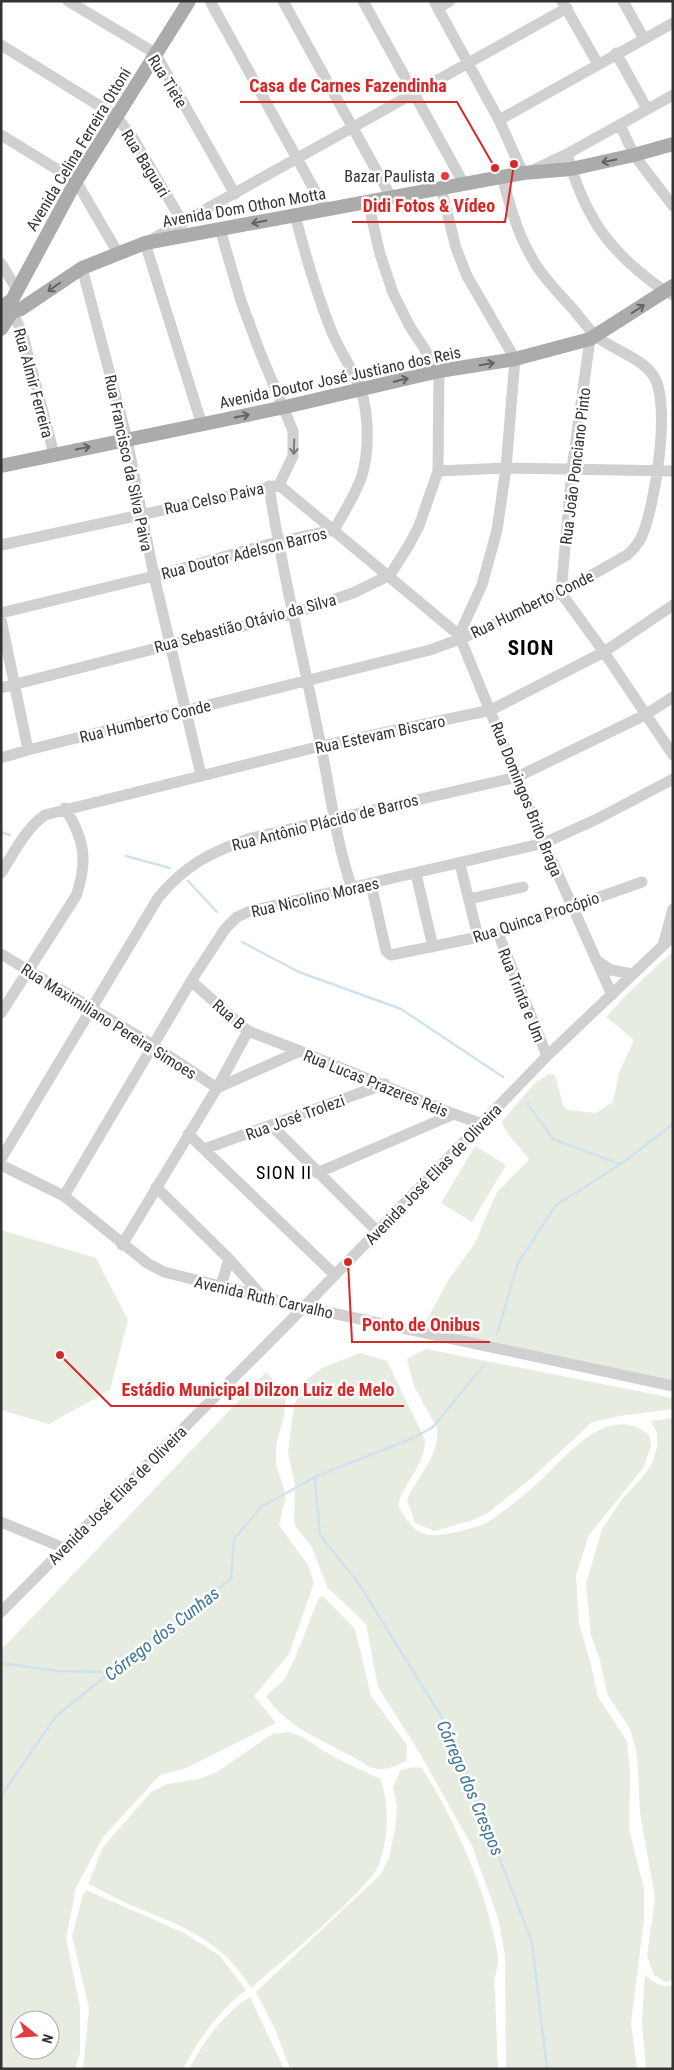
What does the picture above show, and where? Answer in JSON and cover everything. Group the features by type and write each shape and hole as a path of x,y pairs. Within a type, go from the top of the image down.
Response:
{"main road":[{"name":"Avenida Celina Ferreira Ottoni","path":"1,329 9,304 76,182 155,53 190,4"},
{"name":"Avenida Dom Othon Motta","path":"9,304 21,309 82,268 145,243 525,173 571,169 673,144"},
{"name":"Avenida Doutor José Justiano dos Reis","path":"1,466 285,407 439,371 515,359 593,338 670,291"}],"street":[{"name":"Rua Tiete","path":"68,1 155,53 235,194"},
{"path":"210,1 296,160 325,209"},
{"path":"282,1 391,197"},
{"path":"363,1 464,184"},
{"path":"450,1 436,4 525,173 567,154 673,95"},
{"path":"623,1 644,39"},
{"path":"202,424 145,243 469,65 564,5 598,64"},
{"path":"498,120 673,23"},
{"name":"Rua Baguari","path":"1,44 116,116 133,138 183,223"},
{"path":"616,53 647,109"},
{"path":"620,125 634,155 673,206"},
{"path":"1,135 76,182 118,253"},
{"path":"567,154 587,212 603,236 624,259 670,291"},
{"name":"Rua Humberto Conde","path":"1,758 430,650 561,593 627,555 635,548 649,514 658,471 661,418 659,386 653,375 643,365 593,338 548,281 532,258 516,227 502,177"},
{"path":"274,485 390,575 460,637 491,560 506,468 515,359 467,276 456,248 442,188"},
{"path":"368,202 380,254 393,292 409,325 439,371 438,471 419,526 409,546 390,575"},
{"name":"Rua Doutor Adelson Barros","path":"1,613 154,576 278,542 334,530 358,489 368,454 366,414 361,389 329,324 310,275 295,214"},
{"name":"Rua Celso Paiva","path":"1,546 274,485 289,468 295,446 293,431 285,407 247,318 220,229"},
{"name":"Rua Almir Ferreira","path":"1,263 9,304 22,332 54,454"},
{"name":"Rua Francisco da Silva Paiva","path":"82,268 127,439 154,576 201,775"},
{"name":"Rua João Ponciano Pinto","path":"561,593 572,469 593,338"},
{"path":"438,471 506,468 673,471"},
{"path":"274,485 278,542 335,819 352,888"},
{"name":"Rua Sebastião Otávio da Silva","path":"1,688 294,613 353,593 390,575"},
{"path":"561,593 604,652 673,755"},
{"name":"Rua Estevam Biscaro","path":"1,873 36,822 45,815 65,808 321,746 491,710 604,652 673,605"},
{"path":"1,619 28,750"},
{"name":"Rua Domingos Brito Braga","path":"460,637 544,843 612,995"},
{"name":"Rua Antônio Plácido de Barros","path":"1,1158 158,898 174,879 196,862 219,849 251,838 517,777 645,715 673,697"},
{"name":"Rua Nicolino Moraes","path":"64,1196 191,981 225,929 236,917 250,911 460,864 544,843 597,819 673,779"},
{"path":"1,1013 76,896 82,877 84,860 81,839 65,808"},
{"path":"460,864 478,937"},
{"path":"416,874 433,947"},
{"name":"Rua Quinca Procópio","path":"371,884 386,951 391,955 498,933 642,882"},
{"path":"468,900 523,887"},
{"path":"668,939 673,909"},
{"name":"Rua Trinta e Um","path":"498,933 547,1056"},
{"name":"Avenida José Elias de Oliveira","path":"1,1612 304,1307 547,1056 668,939"},
{"name":"Rua Maximiliano Pereira Simoes","path":"1,954 153,1045 217,1088"},
{"path":"595,958 611,970 633,974"},
{"name":"Rua B","path":"191,981 248,1031 300,1051"},
{"path":"122,1245 217,1088 248,1031"},
{"name":"Rua Lucas Prazeres Reis","path":"217,1088 300,1051 482,1124"},
{"name":"Rua José Trolezi","path":"204,1149 385,1084"},
{"path":"317,1173 454,1114"},
{"path":"271,1126 377,1231"},
{"path":"188,1134 335,1275"},
{"name":"Avenida Ruth Carvalho","path":"1,1166 64,1196 122,1245 147,1263 164,1272 304,1307 673,1386"},
{"path":"156,1187 229,1259 261,1295"},
{"path":"221,1286 229,1259"},
{"path":"1,1522 64,1548"}],"shaded area":[{"path":"673,951 673,1381 423,1327 449,1279 474,1245 497,1192 529,1160 506,1131 502,1121 536,1082 549,1074 555,1075 563,1105 568,1110 596,1113 613,1102 619,1073 634,1040 606,1017 630,991"},
{"path":"475,1146 506,1165 472,1222 441,1203"},
{"path":"1,1230 96,1258 128,1320 110,1390 49,1424 1,1410"},
{"path":"426,1349 673,1398 673,1409 619,1416 592,1422 534,1476 488,1513 473,1520 434,1531 415,1523 407,1500 431,1457 437,1438 437,1428 414,1386 407,1359"},
{"path":"360,1353 387,1361 425,1440 422,1458 398,1505 408,1522 425,1534 441,1535 452,1533 491,1520 530,1490 578,1445 606,1427 620,1424 635,1427 650,1436 651,1447 643,1468 589,1535 576,1575 579,1623 598,1697 627,1741 630,1771 629,1829 644,1888 644,1920 631,2023 637,2069 506,2069 505,1955 498,1918 472,1846 419,1752 378,1687 366,1624 327,1587 312,1547 296,1527 294,1520 295,1486 288,1452 294,1405 306,1380 322,1368"},
{"path":"266,1372 286,1393 284,1416 276,1445 276,1464 286,1496 279,1525 308,1565 314,1583 289,1654 254,1696 276,1723 186,1768 160,1775 103,1837 76,1888 66,1939 80,2007 80,2053 75,2069 1,2069 1,1650"},
{"path":"673,1418 673,1980 665,1982 654,1975 647,1956 655,1898 640,1813 637,1754 630,1729 607,1694 600,1660 591,1635 586,1584 602,1529 623,1498 652,1464 657,1447 657,1433 651,1421"},
{"path":"323,1596 355,1629 371,1696 407,1745 406,1761 393,1767 384,1769 370,1767 314,1737 287,1719 266,1696 284,1680 296,1656 319,1597"},
{"path":"289,1732 381,1779 387,1810 385,1841 380,1862 360,1890 251,1988 226,1956 212,1944 180,1926 126,1903 88,1884 103,1847 151,1792 167,1784 199,1779 217,1772 272,1734"},
{"path":"412,1767 422,1768 444,1806 465,1849 489,1915 498,1959 494,1984 498,2069 290,2069 275,2029 256,1992 381,1874 389,1858 395,1829 397,1806 393,1788 400,1771"},
{"path":"86,1890 184,1933 219,1955 246,1990 210,2026 183,2069 83,2069 89,2008 72,1936 83,1894"},
{"path":"645,1975 658,1984 673,1986 673,2069 646,2069 642,2023"},
{"path":"250,1997 284,2069 189,2069 215,2029 231,2011"}],"waterway":[{"path":"1,832 10,835"},
{"path":"126,856 170,868"},
{"path":"188,881 217,912"},
{"path":"242,942 299,972 401,1009 503,1077"},
{"path":"527,1103 553,1139 620,1164"},
{"name":"Córrego dos Cunhas","path":"497,1334 518,1263 556,1205 621,1164 673,1124"},
{"name":"Córrego dos Cunhas","path":"1,1796 56,1716 177,1619 231,1579 234,1539 261,1507 315,1477 413,1438 433,1427 484,1365"},
{"name":"Córrego dos Crespos","path":"315,1477 320,1535 359,1584 449,1729 532,1942 547,2069"},
{"path":"1,1663 58,1671 111,1672"}],"place":[{"name":"Didi Fotos & Vídeo","path":"514,164"},
{"name":"Casa de Carnes Fazendinha","path":"495,168"},
{"name":"Bazar Paulista","path":"445,176"},
{"name":"Ponto de Onibus","path":"348,1262"},
{"name":"Estádio Municipal Dilzon Luiz de Melo","path":"60,1355"}],"district":[{"name":"SION","path":"531,648"},
{"name":"SION II","path":"284,1173"}]}
